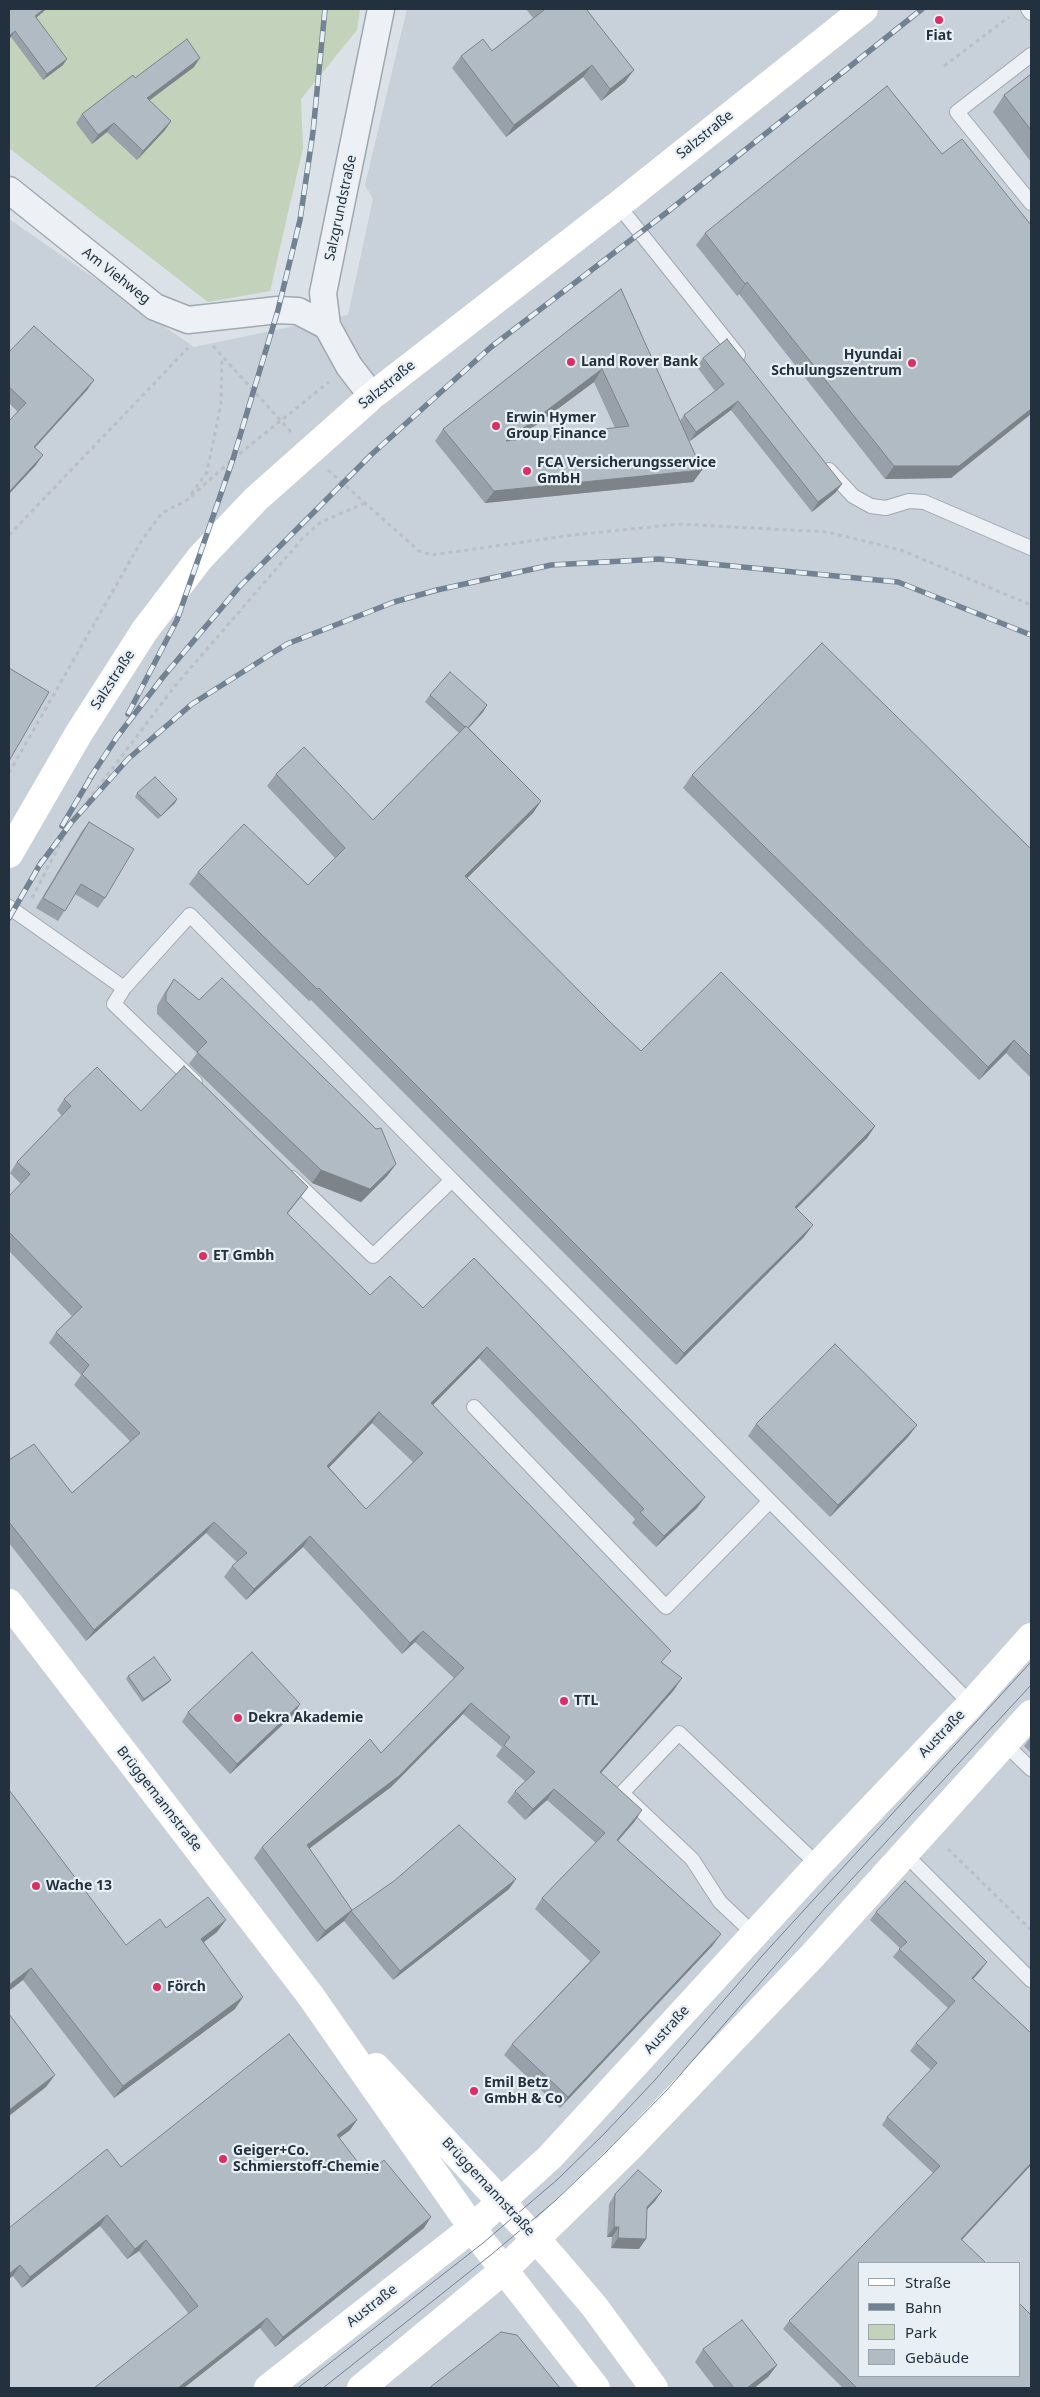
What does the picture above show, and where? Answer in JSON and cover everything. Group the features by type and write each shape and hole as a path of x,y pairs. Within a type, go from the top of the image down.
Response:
{"main road":[{"name":"Salzstraße","path":"9,854 79,733 145,630 200,558 256,499 372,396 618,205 864,9"},
{"name":"Brüggemannstraße","path":"9,1603 310,1995 472,2228 596,2388"},
{"name":"Austraße","path":"268,2388 472,2228 550,2157 755,1936 818,1865 971,1704 1031,1636"},
{"path":"361,2388 504,2270 536,2240 734,2039 1031,1714"},
{"name":"Brüggemannstraße","path":"310,1995 501,2201 594,2306 654,2388"}],"street":[{"name":"Salzgrundstraße","path":"372,396 349,366 326,326 322,293 381,9"},
{"name":"Am Viehweg","path":"9,190 155,307 188,320 278,310 298,311 326,326"}],"lane":[{"path":"1028,9 1031,13"},
{"path":"1031,55 957,112 1031,202"},
{"path":"618,205 745,364"},
{"path":"818,456 853,496 871,506 886,508 909,501 924,502 1031,548"},
{"path":"9,907 124,988"},
{"path":"205,1093 114,1004 124,988 190,915 971,1704"},
{"path":"282,1168 373,1256 452,1180"},
{"path":"474,1407 666,1607 769,1502"},
{"path":"755,1936 720,1902 692,1859 622,1793 679,1733 818,1865"},
{"path":"1004,1744 1031,1769"},
{"path":"904,1854 1031,1980"}],"path":[{"path":"944,66 1012,14"},
{"path":"188,320 309,453 419,551 432,555 573,535 679,524 827,532 901,550 1031,604"},
{"path":"187,500 207,472 221,404 222,356"},
{"path":"9,536 171,365"},
{"path":"9,773 142,540 162,513 187,500 280,420 349,366"},
{"path":"22,916 72,823 175,686 302,539 320,522 365,503"},
{"path":"927,1829 1031,1930"}],"shaded area":[{"path":"407,9 1031,9 1031,2388 9,2388 9,219 194,347 348,315 373,199 365,185"}],"green space":[{"path":"9,9 360,9 357,30 301,99 303,148 270,291 208,302 9,148"}],"building":[{"path":"9,9 44,9 35,16 67,59 47,74 15,31 9,36"},
{"path":"544,9 586,9 634,70 610,89 592,65 514,125 461,56 483,39 492,51"},
{"path":"187,39 200,58 147,98 171,121 143,151 114,123 98,135 82,114 133,75 135,78"},
{"path":"1031,74 1031,130 1004,95"},
{"name":"Hyundai Schulungszentrum","path":"887,86 942,154 962,139 1031,225 1031,409 959,466 894,466 747,282 745,284 705,233"},
{"path":"621,289 702,470 494,491 443,429","holes":["602,369 629,426 506,441"]},
{"path":"34,326 94,380 34,447 43,455 9,492 9,421 26,403 9,387 9,352"},
{"path":"727,339 842,484 818,502 738,401 696,432 684,415 724,384 703,358"},
{"path":"822,643 1031,849 1031,1057 1014,1040 988,1067 692,775"},
{"path":"9,668 49,692 9,761"},
{"path":"450,672 487,705 468,728 430,695"},
{"path":"466,726 541,801 465,876 610,1022 641,1051 721,972 875,1126 795,1207 813,1225 684,1353 319,988 317,989 198,872 244,824 308,885 345,848 276,774 304,747 373,820"},
{"path":"155,777 177,799 161,816 137,793"},
{"path":"89,822 134,849 105,898 81,884 65,911 43,898"},
{"path":"222,978 376,1129 381,1128 396,1164 370,1189 321,1170 197,1052 207,1042 166,1001 166,993 174,979 199,1000"},
{"path":"184,1066 308,1187 287,1213 370,1295 390,1276 423,1308 474,1258 705,1497 664,1536 640,1512 644,1509 487,1347 431,1403 671,1651 661,1662 682,1678 600,1772 642,1810 617,1840 721,1934 568,2097 512,2044 600,1952 542,1898 605,1833 554,1789 533,1809 515,1791 535,1772 504,1745 510,1737 471,1703 399,1776 307,1845 352,1910 325,1931 262,1847 370,1739 381,1753 464,1668 423,1631 410,1643 310,1536 254,1589 232,1566 247,1553 214,1522 94,1630 9,1522 9,1460 34,1444 72,1493 140,1433 82,1374 89,1365 56,1332 82,1307 9,1232 9,1196 30,1174 17,1162 71,1106 64,1099 97,1067 141,1111","holes":["379,1412 423,1453 366,1509 327,1466"]},
{"path":"835,1344 917,1425 838,1505 756,1424"},
{"name":"Dekra Akademie","path":"252,1652 300,1704 237,1764 188,1712"},
{"path":"154,1657 171,1680 144,1699 128,1676"},
{"path":"9,1790 126,1945 160,1919 166,1928 208,1897 226,1920 201,1939 243,1997 123,2086 31,1968 9,1985"},
{"path":"459,1825 516,1879 400,1971 351,1911 394,1881"},
{"path":"905,1881 987,1962 972,1978 1031,2033 1031,2163 961,2239 985,2262 858,2262 858,2377 1020,2377 1020,2304 1031,2315 1031,2388 857,2388 789,2321 940,2166 887,2117 937,2063 916,2043 955,2001 899,1949 907,1942 876,1912"},
{"path":"9,2014 55,2075 9,2110"},
{"path":"289,2034 357,2120 337,2135 367,2174 384,2160 431,2217 283,2337 267,2318 178,2388 94,2388 198,2306 146,2240 135,2249 107,2215 30,2277 20,2265 9,2274 9,2228 107,2149 121,2167"},
{"path":"638,2170 662,2191 647,2207 646,2239 618,2238 619,2227 614,2227 615,2194"},
{"path":"742,2320 777,2365 747,2388 734,2388 703,2349"},
{"path":"501,2332 517,2335 560,2388 429,2388"}],"tram line":[{"path":"298,2388 483,2243 558,2179 604,2134 655,2080 762,1956 1031,1662"},
{"path":"323,2388 492,2254 555,2201 604,2154 667,2090 826,1907 1031,1685"}],"railway":[{"path":"128,714 177,620 233,459 278,310 300,220 313,132 325,9"},
{"path":"90,778 117,737 163,677 240,586 372,454 491,347 666,213 922,9"},
{"path":"39,866 71,823 128,759 192,704 287,644 394,602 437,590 551,565 659,559 898,582 1031,635"},
{"path":"62,826 94,772"},
{"path":"9,918 42,861"}],"place":[{"name":"Fiat","path":"939,20"},
{"name":"Land Rover Bank","path":"571,362"},
{"name":"Hyundai Schulungszentrum","path":"912,363"},
{"name":"Erwin Hymer Group Finance","path":"496,426"},
{"name":"FCA Versicherungsservice GmbH","path":"527,471"},
{"name":"ET Gmbh","path":"203,1256"},
{"name":"TTL","path":"564,1701"},
{"name":"Dekra Akademie","path":"238,1718"},
{"name":"Wache 13","path":"36,1886"},
{"name":"Förch","path":"157,1987"},
{"name":"Emil Betz GmbH & Co","path":"474,2091"},
{"name":"Geiger+Co. Schmierstoff-Chemie","path":"223,2159"}]}
